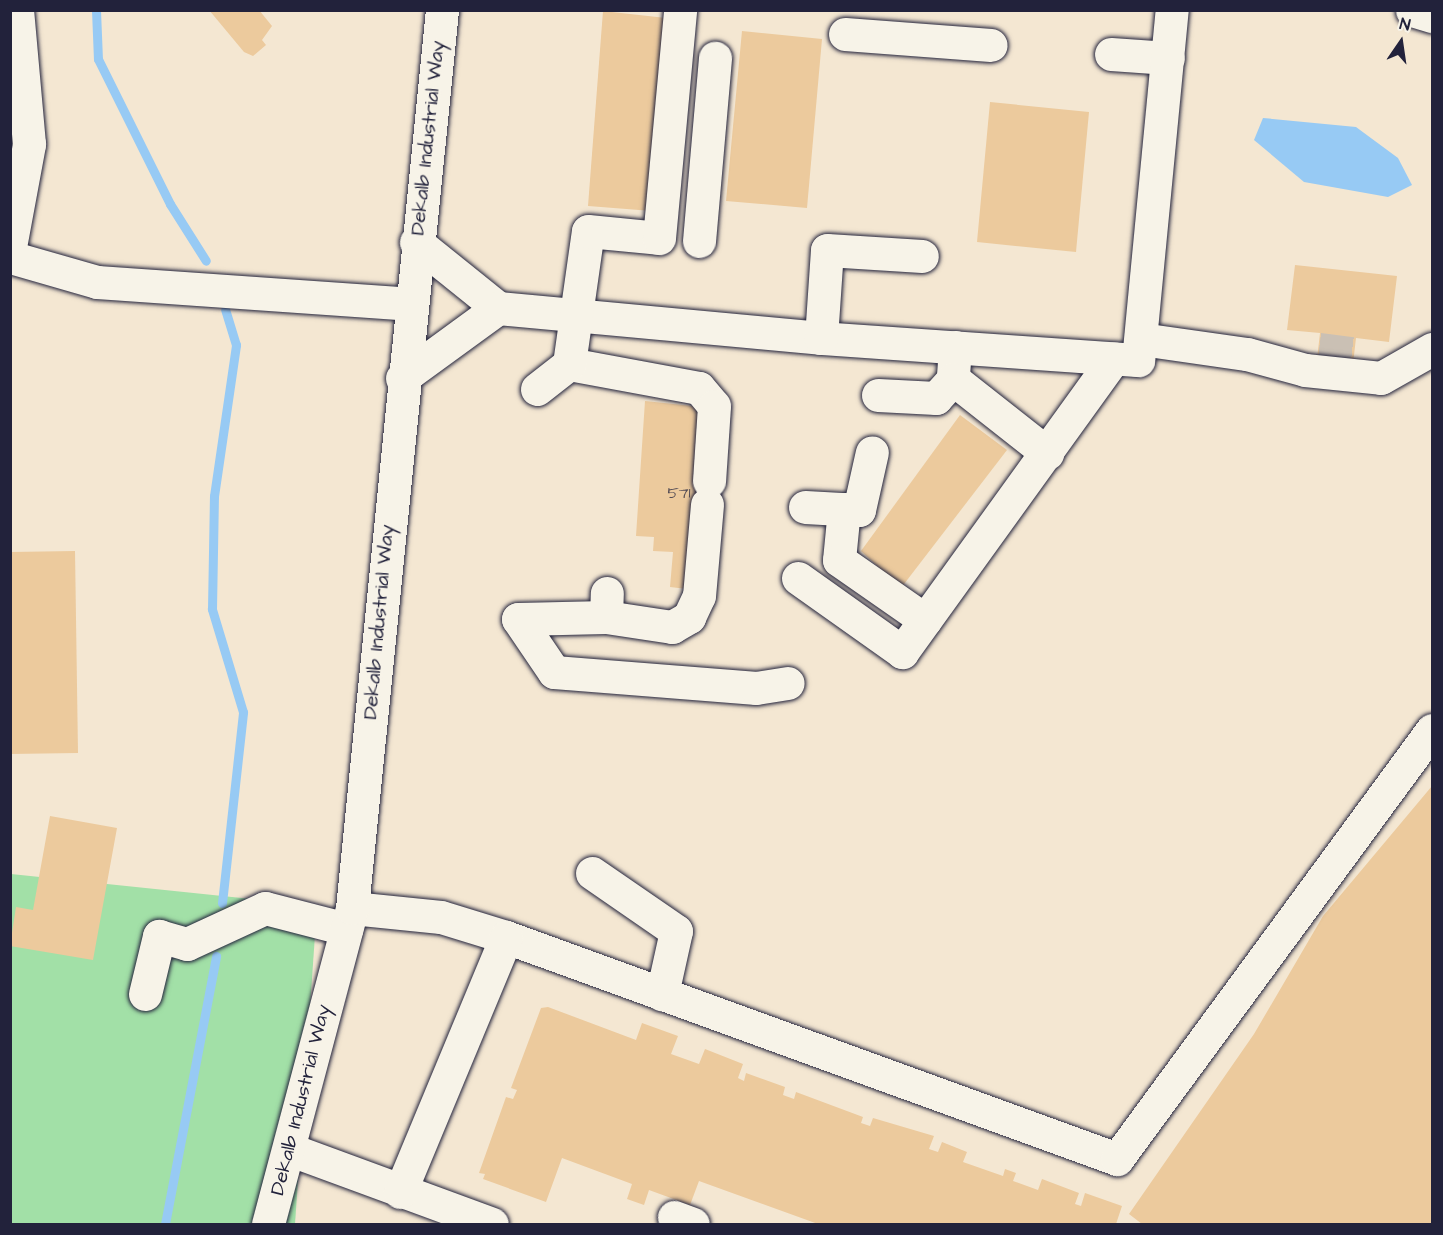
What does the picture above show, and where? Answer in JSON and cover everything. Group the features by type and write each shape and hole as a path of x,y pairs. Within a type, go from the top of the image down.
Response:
{"main road":[{"path":"10,247 16,184 29,144 16,10"},
{"name":"Dekalb Industrial Way","path":"268,1224 291,1150 349,918 402,378 442,10"},
{"path":"537,389 569,364 579,313 588,231 659,238 680,10"},
{"path":"416,242 498,308 579,313 821,338 1138,360 1172,10"},
{"path":"1412,10 1432,16"},
{"path":"845,34 991,45"},
{"path":"1111,54 1168,58"},
{"path":"699,241 715,58"},
{"path":"821,338 827,250 922,256"},
{"path":"10,257 97,282 410,304"},
{"path":"402,378 498,308"},
{"path":"1141,339 1247,354 1305,370 1381,378 1422,355"},
{"path":"1247,354 1297,345 1318,349"},
{"path":"878,395 936,398 953,379 955,347"},
{"path":"1354,353 1422,355"},
{"path":"798,578 902,652 1114,358"},
{"path":"569,364 621,393"},
{"path":"569,364 699,388 714,406 699,596 689,616 672,627 607,605 518,620 554,672 756,688 788,683"},
{"path":"953,379 1047,453"},
{"path":"805,507 860,510 872,452"},
{"path":"844,509 839,560 925,620"},
{"path":"145,994 159,936 188,944 266,908 349,918 441,917 506,937 1117,1159 1432,730"},
{"path":"592,873 676,930 662,993"},
{"path":"400,1192 506,937"},
{"path":"291,1150 492,1224"}],"green space":[{"path":"11,874 317,906 295,1224 11,1224"}],"water":[{"path":"1263,118 1356,127 1398,158 1412,185 1388,197 1304,182 1254,140"}],"building":[{"path":"209,10 259,10 272,26 262,40 266,45 253,56 244,52"},
{"path":"603,11 666,18 652,211 588,206"},
{"path":"742,31 822,39 807,208 726,201"},
{"path":"990,102 1089,112 1076,252 977,242"},
{"path":"1295,265 1397,276 1389,342 1356,338 1353,364 1317,359 1320,333 1287,330"},
{"path":"645,401 702,407 709,434 687,589 670,587 673,552 653,551 654,537 636,536"},
{"path":"960,415 1007,450 901,588 861,551"},
{"path":"75,551 78,753 10,754 10,552"},
{"path":"1432,786 1432,1224 1142,1224 1129,1214 1254,1034 1323,916"},
{"path":"50,816 117,828 93,960 10,946 16,907 33,910"},
{"path":"548,1007 636,1040 642,1023 678,1036 671,1054 699,1064 705,1049 743,1064 738,1078 744,1081 746,1073 785,1087 783,1095 794,1099 796,1092 863,1117 861,1123 870,1126 873,1118 934,1136 929,1149 938,1152 942,1142 967,1152 963,1162 1003,1176 1005,1169 1016,1173 1013,1181 1038,1190 1042,1179 1079,1193 1075,1204 1081,1206 1085,1193 1122,1206 1116,1224 818,1224 699,1181 690,1205 649,1190 644,1205 627,1199 632,1184 562,1158 546,1202 483,1179 485,1174 479,1173 506,1097 513,1099 517,1090 511,1088 541,1008"}],"waterway":[{"path":"96,10 98,59 170,204 206,261"},
{"path":"222,903 243,712 212,609 214,496 236,345 225,310"},
{"path":"165,1224 216,956"}],"tunnel":[{"path":"1319,349 1354,353"}]}
